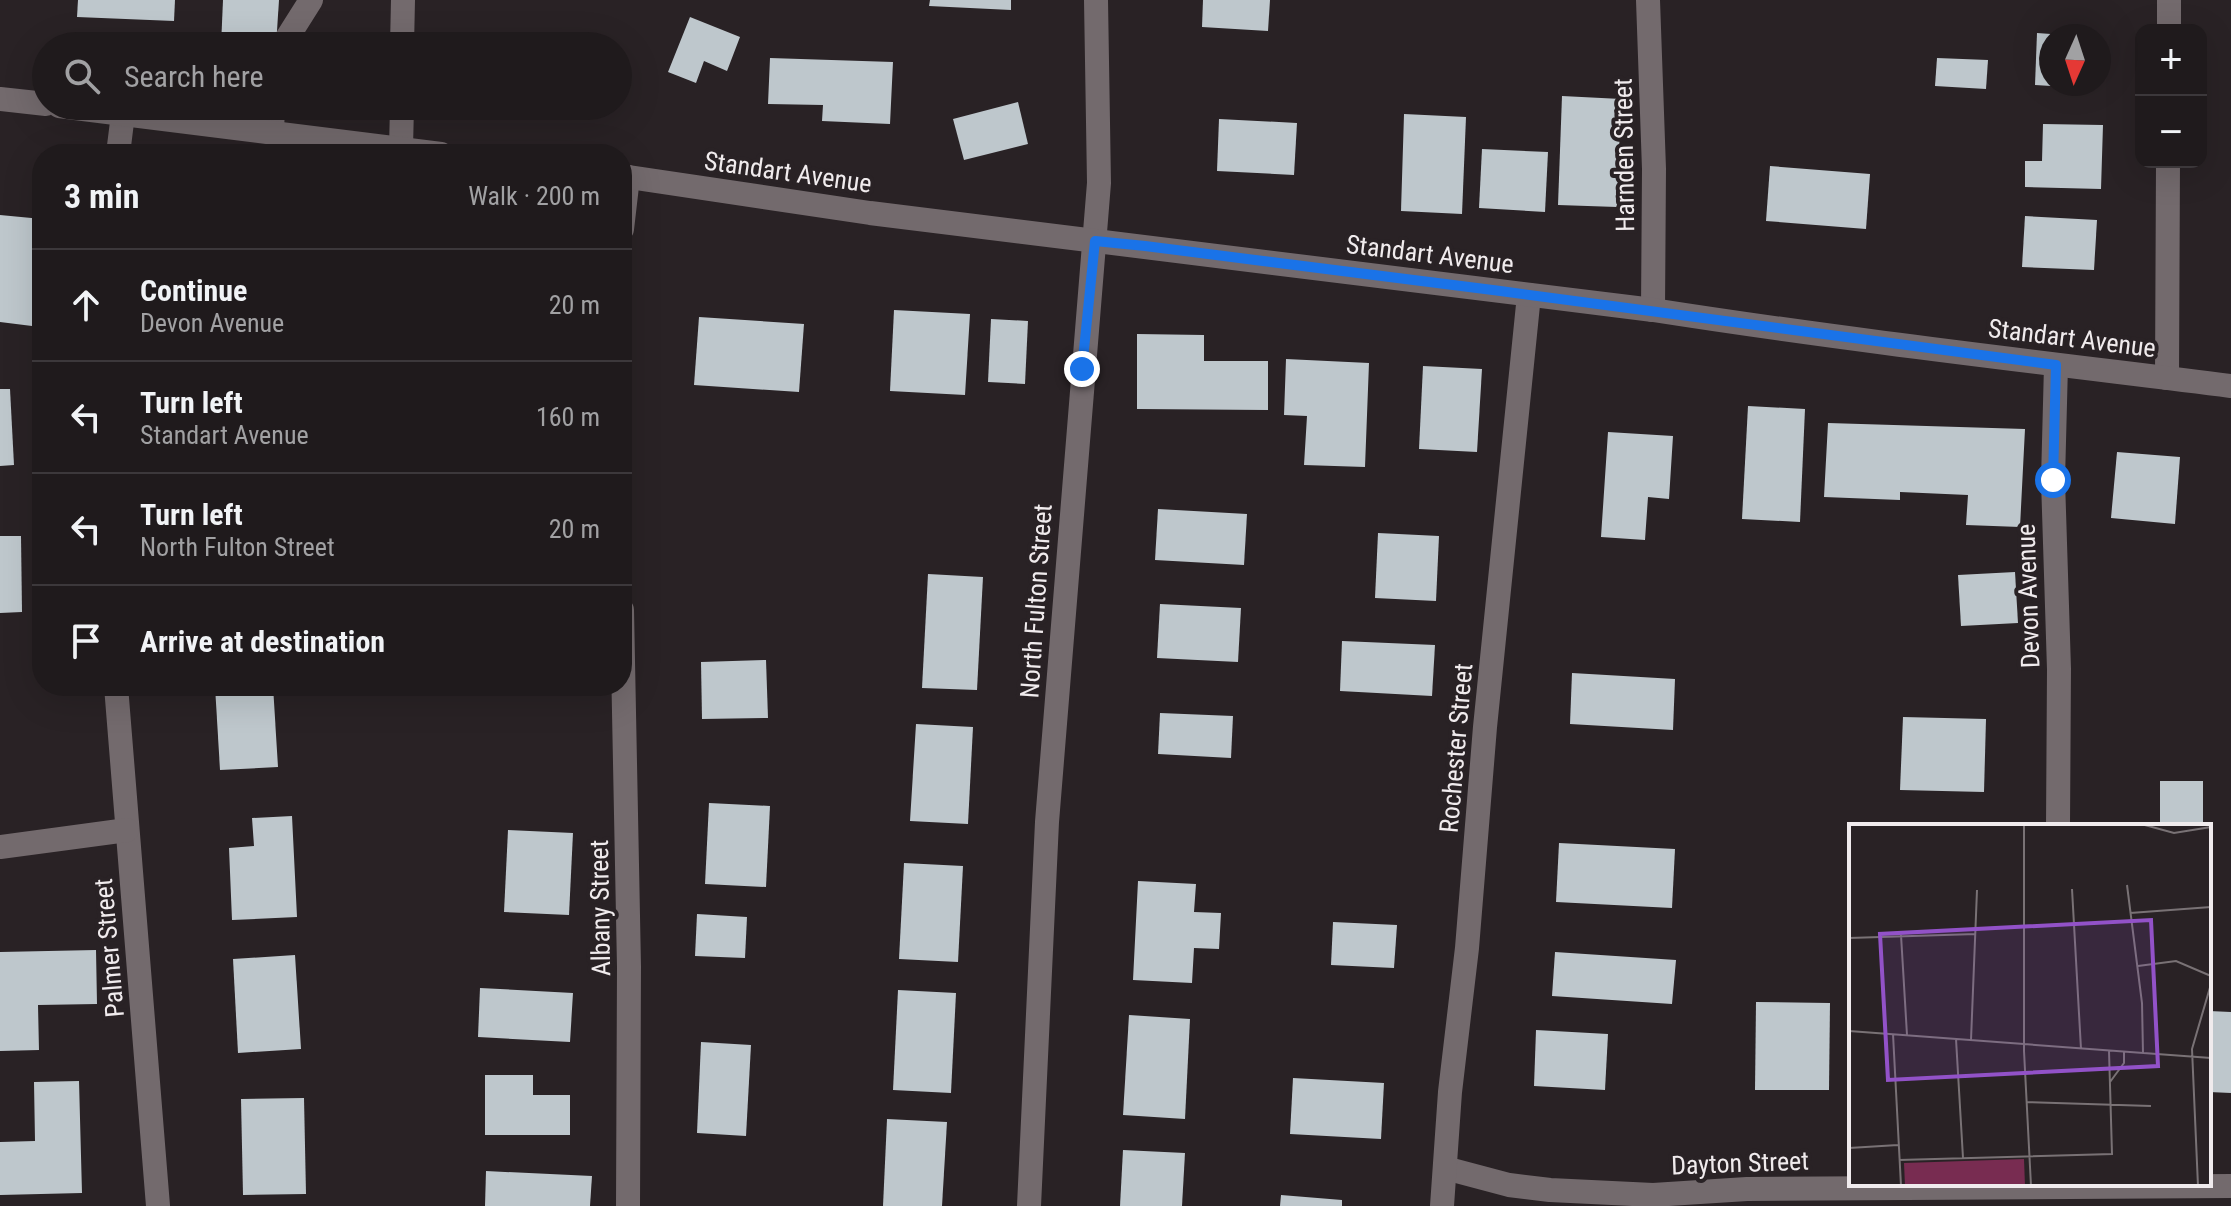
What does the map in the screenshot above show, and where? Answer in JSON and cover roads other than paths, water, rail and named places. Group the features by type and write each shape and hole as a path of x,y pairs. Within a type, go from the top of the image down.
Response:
{"street":[{"path":"291,32 311,0"},
{"path":"402,32 403,0"},
{"name":"North Fulton Street","path":"1029,1206 1047,822 1099,183 1096,0"},
{"name":"Harnden Street","path":"1648,0 1654,169 1653,310"},
{"path":"2169,0 2169,24"},
{"path":"0,99 32,102"},
{"path":"119,144 122,120"},
{"path":"173,120 369,144"},
{"path":"272,120 272,132"},
{"path":"401,144 402,120"},
{"path":"2167,378 2168,168"},
{"name":"Standart Avenue","path":"632,177 870,213 1653,310 1771,328 2231,386"},
{"name":"Rochester Street","path":"1442,1206 1485,727 1529,295"},
{"name":"Devon Avenue","path":"2056,365 2053,480 2059,669 2058,824"},
{"name":"Palmer Street","path":"117,696 158,1206"},
{"name":"Albany Street","path":"624,696 629,967 628,1206"},
{"path":"0,847 127,830"},
{"name":"Dayton Street","path":"1445,1168 1509,1185 1653,1195 1747,1189 2231,1186"}]}
